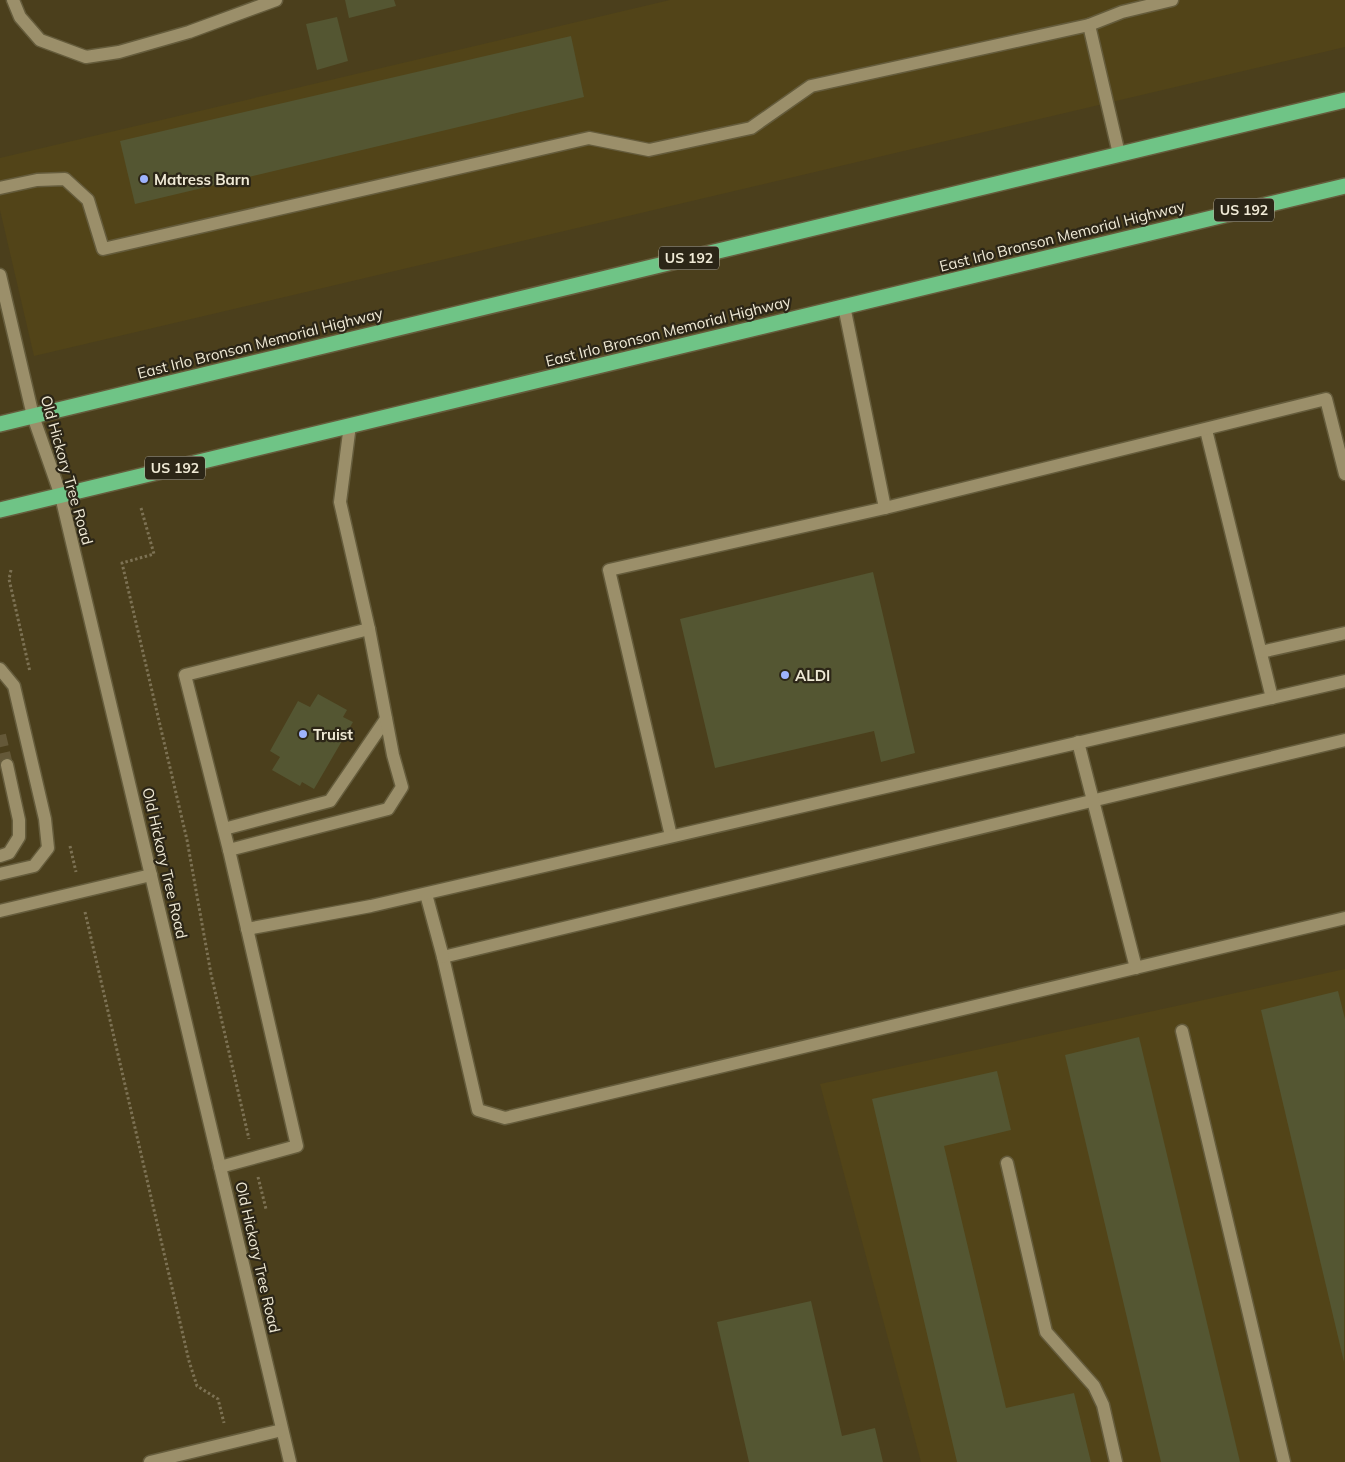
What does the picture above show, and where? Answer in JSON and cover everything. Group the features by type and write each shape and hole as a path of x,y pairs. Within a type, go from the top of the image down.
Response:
{"highway":[{"name":"East Irlo Bronson Memorial Highway","path":"0,424 1345,100"},
{"name":"East Irlo Bronson Memorial Highway","path":"0,510 1345,186"}],"street":[{"path":"13,0 20,17 40,40 86,57 119,52 189,32 276,0"},
{"path":"0,188 36,180 65,179 88,200 103,249 589,138 649,150 751,128 811,86 1089,24 1122,12 1172,0"},
{"path":"1089,24 1119,154"},
{"name":"Old Hickory Tree Road","path":"0,274 33,416 61,496 290,1462"},
{"path":"844,306 885,508"},
{"path":"671,836 609,570 885,508 1326,399 1345,474"},
{"path":"229,850 388,809 402,787 340,502 350,425"},
{"path":"1206,430 1272,698"},
{"path":"220,1167 297,1146 229,850 185,675 369,629"},
{"path":"1261,652 1345,632"},
{"path":"0,668 14,686 45,819 48,848 34,866 0,874"},
{"path":"247,929 426,894 1345,681"},
{"path":"224,829 330,801 386,719"},
{"path":"443,957 1345,740"},
{"path":"1078,742 1136,968"},
{"path":"0,856 9,853 19,837 19,820 7,764"},
{"path":"0,911 151,875"},
{"path":"426,894 443,957 478,1110 505,1118 1345,918"},
{"path":"1182,1031 1284,1462"},
{"path":"1006,1162 1046,1332 1094,1386 1103,1405 1116,1462"},
{"path":"150,1462 282,1430"}],"path":[{"path":"141,508 154,554 122,563 186,840 211,974 266,1209"},
{"path":"11,570 9,579 31,674"},
{"path":"70,844 189,1361 197,1386 218,1399 229,1443"}],"shaded area":[{"path":"670,0 1345,0 1345,47 34,356 0,210 0,158"},
{"path":"1345,969 1345,1462 921,1462 820,1084"}],"building":[{"path":"345,0 394,0 396,6 349,18"},
{"path":"337,17 348,61 317,70 306,24"},
{"path":"571,36 584,97 135,204 120,141"},
{"path":"873,572 915,753 881,762 874,731 715,768 680,619"},
{"path":"318,694 347,710 343,717 353,722 314,789 302,782 300,786 272,770 280,757 270,751 298,701 310,707"},
{"path":"1338,991 1345,1019 1344,1362 1261,1010"},
{"path":"1139,1037 1240,1462 1161,1462 1065,1055"},
{"path":"997,1071 1011,1130 944,1146 1006,1408 1074,1393 1091,1462 957,1462 872,1099"},
{"path":"811,1301 842,1436 875,1428 883,1462 749,1462 717,1322"}],"tunnel":[{"path":"0,735 7,765"}],"place":[{"name":"Matress Barn","path":"144,179"},
{"name":"ALDI","path":"785,675"},
{"name":"Truist","path":"303,734"}]}
